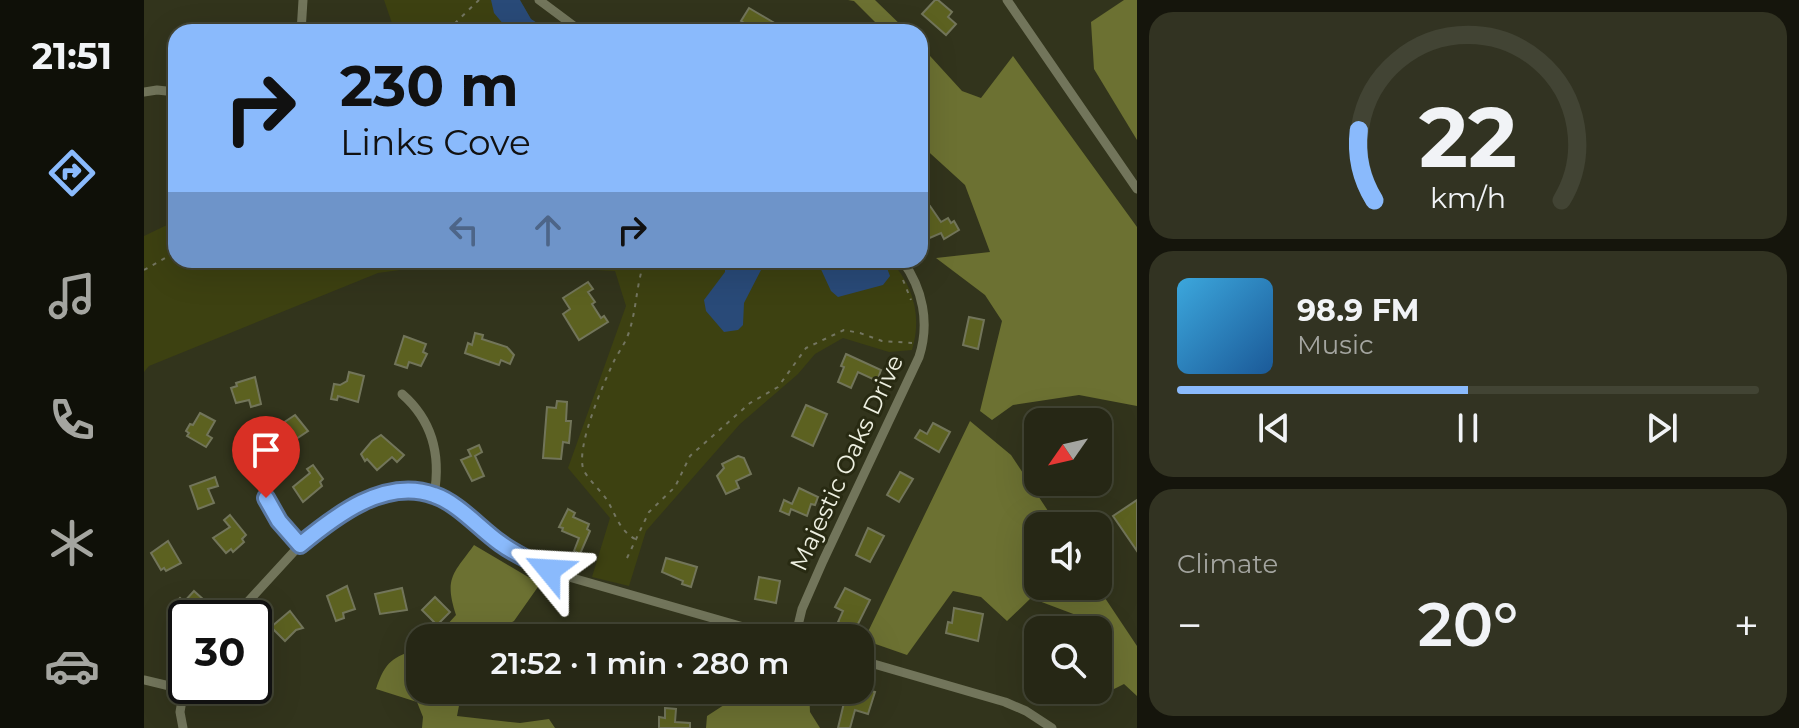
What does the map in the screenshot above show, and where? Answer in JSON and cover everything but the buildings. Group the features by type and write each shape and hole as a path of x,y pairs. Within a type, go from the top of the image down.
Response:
{"street":[{"path":"302,24 303,0"},
{"path":"539,0 571,24"},
{"path":"1007,0 1137,189"},
{"path":"144,92 168,91"},
{"name":"Majestic Oaks Drive","path":"798,624 823,561 924,341 923,305 908,268"},
{"path":"402,394 415,405 429,428 437,461 434,495"},
{"path":"250,450 258,481 267,500 279,521 300,545"},
{"path":"250,600 300,545 333,519 382,494 414,492 434,495 501,544 555,573 733,624"},
{"path":"874,664 1005,702 1052,728"},
{"path":"144,680 168,686"},
{"path":"181,704 183,728"}],"path":[{"path":"454,24 479,0"},
{"path":"144,270 168,256"},
{"path":"636,539 623,531 608,502 584,471 583,455 595,409 629,333 642,268"},
{"path":"895,268 912,301"},
{"path":"627,558 649,512 675,487 690,456 750,403 778,387 806,348 844,330 889,342 912,343 914,335"}],"green space":[{"path":"384,0 520,0 531,19 539,24 392,24"},
{"path":"848,0 875,0 900,24 877,24 854,1"},
{"path":"1124,0 1137,0 1137,140 1094,69 1091,22"},
{"path":"928,54 962,91 981,98 1013,56 1137,227 1137,406 1079,395 1013,405 992,420 980,411 1002,321 985,295 936,258 990,252 965,185 928,151"},
{"path":"168,224 168,268 414,268 378,273 149,366 144,372 144,236"},
{"path":"570,268 896,268 914,302 915,338 912,350 889,352 843,338 815,354 798,374 740,424 646,531 629,586 592,577 610,518 568,468 626,306 615,271"},
{"path":"970,421 1011,455 1024,475 1024,496 1038,496 1049,512 1024,512 1024,600 1029,600 1007,621 981,597 953,591 907,655 874,643 872,624"},
{"path":"474,545 540,584 514,621 508,624 448,624 456,615 451,584"},
{"path":"1036,600 1106,600 1137,646 1137,696 1124,684 1112,690 1112,616 1076,615"},
{"path":"406,654 406,699 376,689 387,666"},
{"path":"418,704 459,704 457,716 520,723 549,719 555,728 422,728 423,717"},
{"path":"810,704 810,712 820,728 706,728 707,716 724,705"}],"water":[{"path":"491,0 520,0 531,19 539,24 503,24 494,13"},
{"path":"725,268 763,268 744,303 743,325 738,330 724,332 706,311 704,300"},
{"path":"820,268 887,268 890,276 883,285 838,297 831,291"}],"route":[{"path":"266,498 279,521 300,545 333,519 382,494 414,492 434,495 501,544 549,570"}]}
